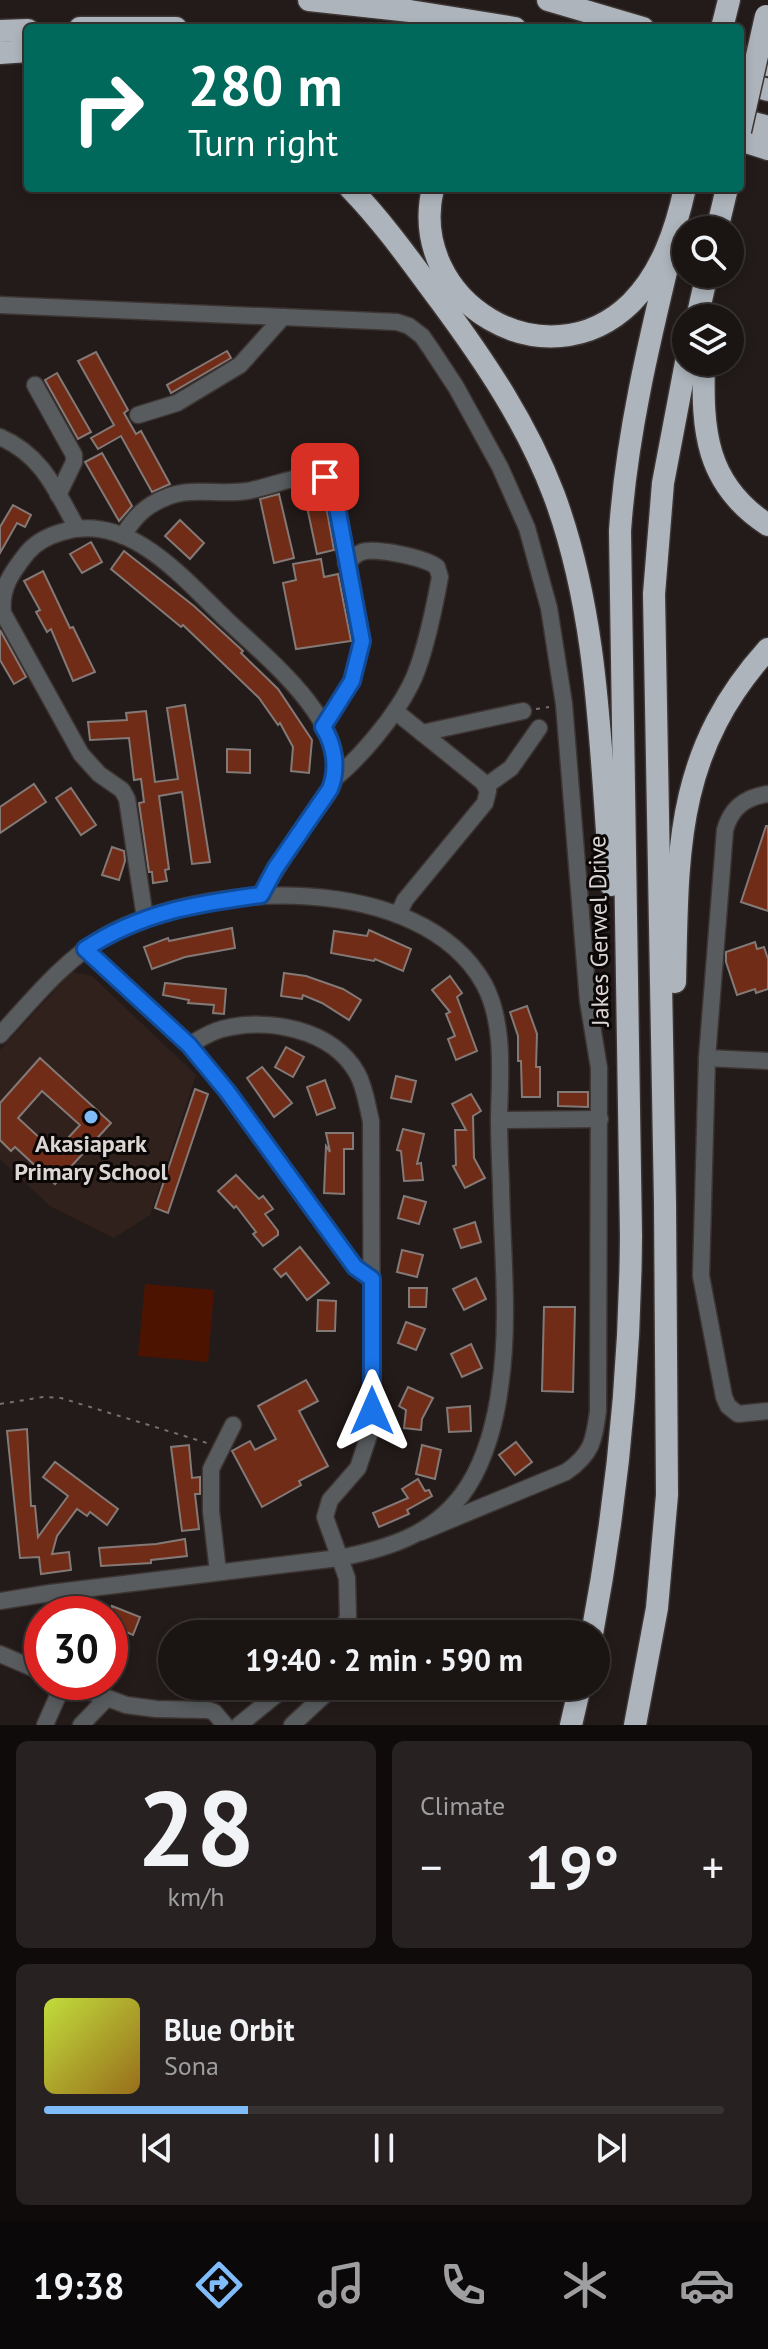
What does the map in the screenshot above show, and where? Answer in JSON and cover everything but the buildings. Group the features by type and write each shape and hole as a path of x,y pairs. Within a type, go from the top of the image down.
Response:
{"highway":[{"path":"309,0 490,24"},
{"path":"548,0 631,24"},
{"path":"577,0 632,24"},
{"path":"744,114 767,13"},
{"path":"0,31 24,30"},
{"path":"0,54 24,51"},
{"path":"0,54 24,57"},
{"path":"744,57 768,65"},
{"path":"744,83 768,90"},
{"path":"744,120 768,127"},
{"path":"744,141 768,149"},
{"path":"354,192 392,236 498,382 533,447 563,521 577,571 590,639 619,972 627,1001"},
{"path":"432,192 429,212 431,235 435,254 447,279 461,298 479,313 499,325 526,334 549,336 573,333 616,315 643,289 672,237"},
{"name":"Jakes Gerwel Drive","path":"679,216 684,192"},
{"path":"720,216 726,192"},
{"name":"Jakes Gerwel Drive","path":"594,1620 614,1504 628,1357 631,1236 620,531 635,409 672,247"},
{"path":"635,1725 657,1608 667,1510 655,581 663,483 683,376"},
{"path":"704,376 704,422 713,460 739,501 768,525"},
{"path":"665,1203 671,1162 678,863 683,822 692,782 714,729 738,687 768,649"},
{"path":"571,1725 577,1700"}],"street":[{"path":"0,305 397,322 422,336 456,387 489,446 527,528 549,608 564,704 588,1001 599,1068 600,1119 598,1411 590,1448 583,1460 566,1472 377,1551 1,1601 0,1582"},
{"path":"138,415 177,403 240,365 283,317"},
{"path":"35,385 74,455 74,462 58,495"},
{"path":"0,437 27,451 38,462 77,528"},
{"path":"123,536 130,522 143,510 176,493 245,492 320,475 331,483 362,632 361,653 352,681 323,727"},
{"path":"145,918 127,799 122,790 99,774 81,754 3,613 4,589 13,571 32,547 46,537 77,528 123,536 160,557 291,681 332,744 335,778"},
{"path":"261,895 335,778 395,711 416,674 439,583 439,571 426,560 364,550 341,539"},
{"path":"346,563 364,550"},
{"path":"395,711 486,786 488,791 485,803 405,900 398,915"},
{"path":"422,733 523,711"},
{"path":"486,786 511,768 539,728"},
{"path":"768,794 741,804 729,815 725,830 707,1058 701,1276 706,1312 728,1406 738,1414 768,1411"},
{"path":"0,1035 85,949 145,918 191,905 261,895 345,902 419,923 446,940 466,958 485,986 498,1034 504,1328 500,1390 485,1448 469,1484 452,1507 421,1532"},
{"path":"85,949 189,1045 227,1091 355,1267 372,1279"},
{"path":"189,1045 223,1028 268,1025 293,1028 317,1038 342,1054 357,1073 371,1121 370,1432 358,1468 330,1500 325,1517 347,1578 349,1620"},
{"path":"707,1058 768,1061"},
{"path":"499,1120 600,1119"},
{"path":"218,1572 211,1511 211,1469 233,1425"},
{"path":"0,1654 24,1664"},
{"path":"45,1725 56,1700"},
{"path":"81,1725 105,1700"},
{"path":"112,1700 156,1709 208,1710 214,1712 225,1725"},
{"path":"239,1725 270,1700"},
{"path":"292,1725 319,1700"}],"path":[{"path":"523,711 564,704"},
{"path":"0,1404 43,1397 61,1398 220,1447"}],"shaded area":[{"name":"Akasiapark Primary School","path":"72,972 92,976 196,1075 150,1215 114,1238 50,1206 0,1159 0,1050"},
{"path":"145,1284 214,1290 208,1362 138,1356"}],"place":[{"name":"Akasiapark Primary School","path":"91,1117"}],"route":[{"path":"325,477 334,491 362,632 357,670 323,727 334,754 335,778 330,789 275,869 261,895 167,910 123,927 85,949 189,1045 227,1091 355,1267 372,1279 372,1411"}]}
